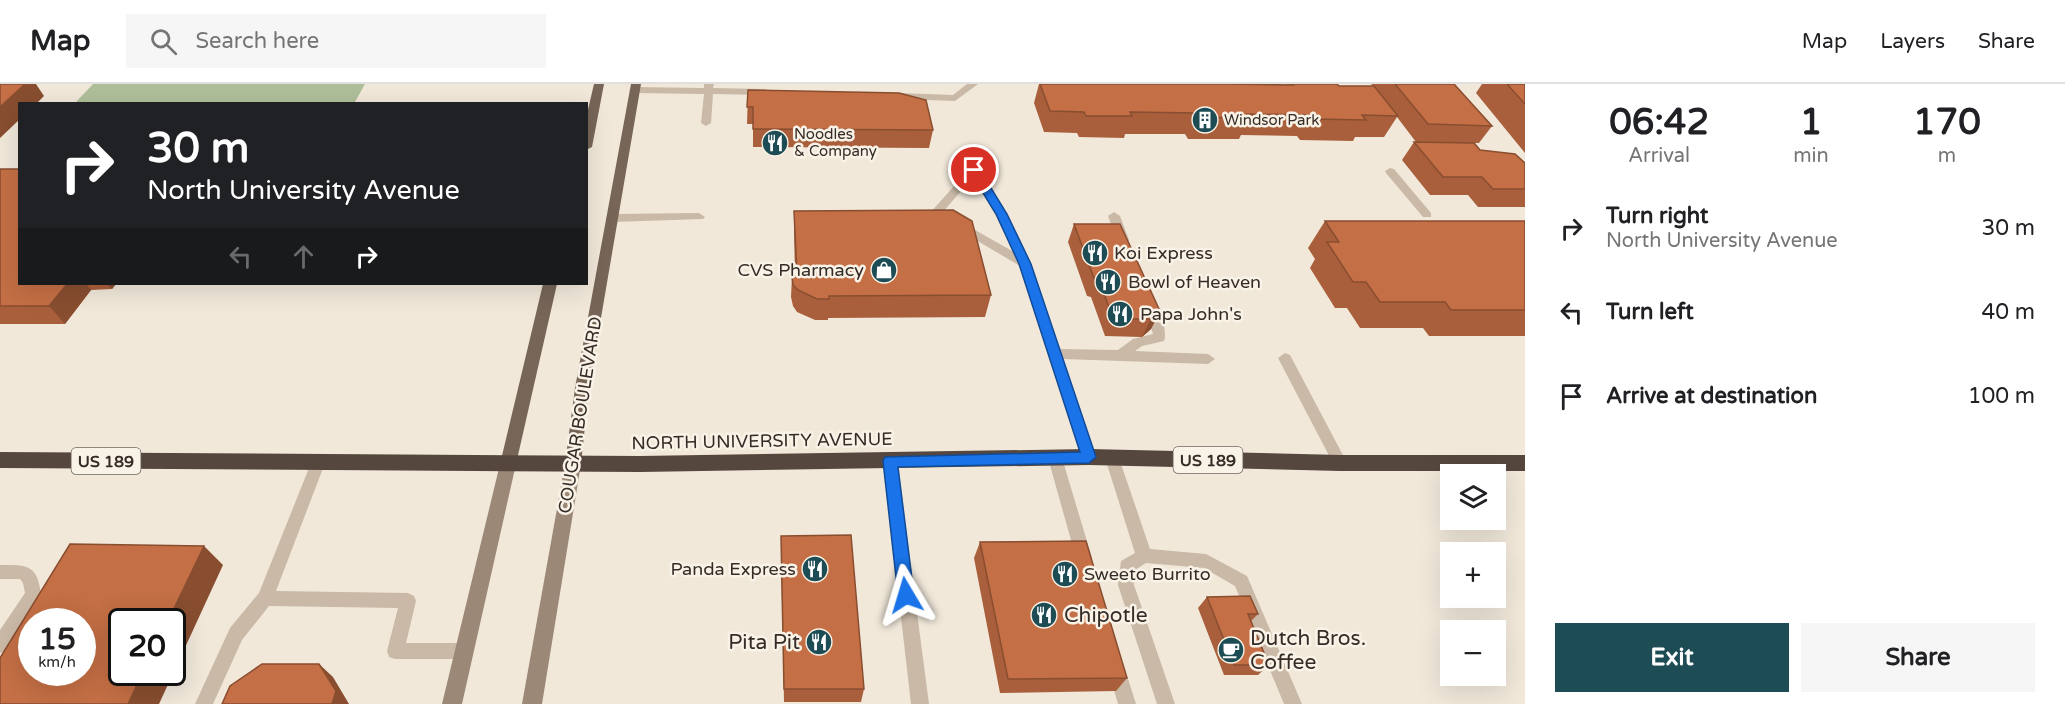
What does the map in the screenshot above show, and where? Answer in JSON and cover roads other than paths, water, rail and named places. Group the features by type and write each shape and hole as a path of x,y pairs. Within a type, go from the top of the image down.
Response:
{"highway":[{"name":"NORTH UNIVERSITY AVENUE","path":"0,460 573,464 1089,457 1341,463 1525,463"}],"main road":[{"path":"588,136 598,84"},
{"name":"COUGAR BOULEVARD","path":"532,704 573,464 582,388 635,87"},
{"path":"452,704 550,285"}],"lane":[{"path":"917,84 920,97"},
{"path":"892,96 955,98 973,84"},
{"path":"635,87 709,87 777,93"},
{"path":"706,123 709,87"},
{"path":"1025,264 936,213 974,170 1001,214 1025,264 1089,457"},
{"path":"1390,171 1427,215"},
{"path":"1114,216 1126,247"},
{"path":"612,218 699,217"},
{"path":"1123,353 1138,342 1159,338 1156,319 1144,288"},
{"path":"1054,354 1123,353 1141,357 1208,360"},
{"path":"1285,358 1341,463"},
{"path":"1055,458 1088,570"},
{"path":"1112,458 1144,556"},
{"path":"890,461 920,704"},
{"path":"204,704 235,632 249,612 265,598 318,463"},
{"path":"1166,704 1126,585 1127,566 1144,556 1206,561 1241,581 1293,704"},
{"path":"0,572 24,572 31,580 33,594 0,645"},
{"path":"265,598 408,601 395,651 465,651"},
{"path":"1111,648 1127,704"}],"place":[{"name":"Windsor Park","path":"1205,120"},
{"name":"Noodles & Company","path":"775,143"},
{"name":"Koi Express","path":"1095,253"},
{"name":"CVS Pharmacy","path":"884,270"},
{"name":"Bowl of Heaven","path":"1108,282"},
{"name":"Papa John's","path":"1120,314"},
{"name":"Panda Express","path":"815,569"},
{"name":"Sweeto Burrito","path":"1065,574"},
{"name":"Chipotle","path":"1044,615"},
{"name":"Pita Pit","path":"819,642"},
{"name":"Dutch Bros. Coffee","path":"1231,650"}]}
